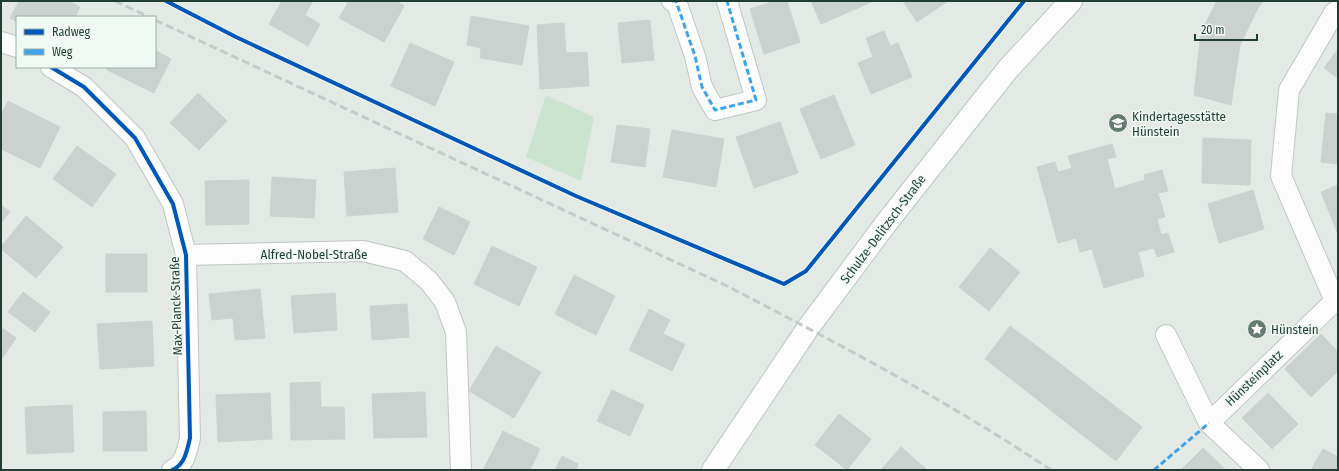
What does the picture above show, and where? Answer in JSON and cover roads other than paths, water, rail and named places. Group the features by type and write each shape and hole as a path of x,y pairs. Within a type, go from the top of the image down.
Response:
{"main road":[{"name":"Schulze-Delitzsch-Straße","path":"713,470 808,328 887,222 1008,69 1070,1"}],"street":[{"path":"672,1 677,1 695,56 702,86 716,110 756,100 727,1"},
{"path":"1337,301 1281,176 1289,90 1334,13 1338,10"},
{"path":"1,42 16,47"},
{"name":"Max-Planck-Straße","path":"53,68 84,87 135,138 173,204 186,255 190,438 185,458 175,469"},
{"name":"Alfred-Nobel-Straße","path":"186,255 362,251 405,261 429,281 445,302 456,332 461,470"},
{"name":"Hünsteinplatz","path":"1208,423 1337,301"},
{"path":"1166,335 1208,423 1259,470"}],"railway":[{"path":"115,1 147,16"},
{"path":"156,20 727,286 851,351 932,396 1051,470"}],"place":[{"name":"Kindertagesstätte Hünstein","path":"1118,123"},
{"name":"Hünstein","path":"1257,329"}]}
